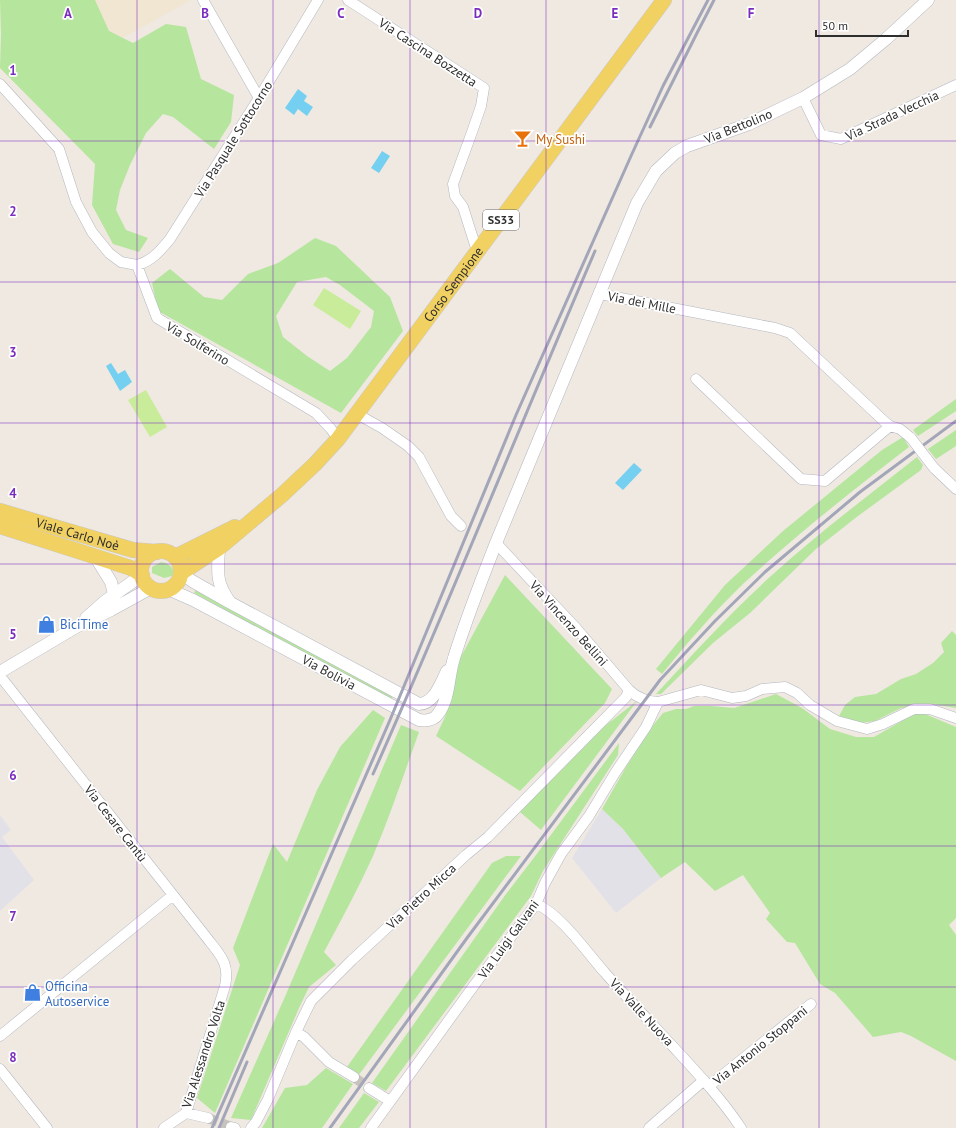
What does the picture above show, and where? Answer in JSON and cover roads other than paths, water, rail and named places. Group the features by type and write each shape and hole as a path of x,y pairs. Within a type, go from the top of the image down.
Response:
{"main road":[{"name":"Corso Sempione","path":"181,573 219,548 282,495 310,469 338,439 664,0"},
{"name":"Viale Carlo Noè","path":"0,511 133,550 156,552"},
{"name":"Corso Sempione","path":"175,556 256,517"},
{"name":"Viale Carlo Noè","path":"0,526 131,568 142,575"},
{"path":"162,551 175,556 180,566 181,573 177,583 162,591 151,588 146,583 142,575 143,564 145,561 150,555 162,551"}],"street":[{"path":"203,0 260,98"},
{"name":"Via Pasquale Sottocorno","path":"137,265 145,263 159,253 170,239 260,98 318,0"},
{"name":"Via Cascina Bozzetta","path":"348,0 484,88 481,106 453,184 455,196 463,207 477,251"},
{"name":"Via Bettolino","path":"600,294 637,203 656,171 665,161 687,146 749,124 803,98 850,69 886,39 928,0"},
{"path":"0,84 59,149 76,202 92,232 109,253 121,262 137,265"},
{"name":"Via Strada Vecchia","path":"803,98 821,136 841,139 956,85"},
{"name":"Via Solferino","path":"137,265 157,318 316,413 338,439"},
{"name":"Via dei Mille","path":"496,543 600,294 775,328 790,333 890,426 900,429 911,438 934,468 956,489"},
{"path":"696,379 801,479 825,481 890,426"},
{"path":"356,414 382,428 420,456 451,516 460,526"},
{"name":"Via Bolivia","path":"168,589 193,600 419,720 431,720 439,713 445,699 453,660 496,543"},
{"name":"Via Vincenzo Bellini","path":"496,543 576,628 629,690 639,697 658,702"},
{"path":"219,548 218,577 221,590 230,602"},
{"name":"Viale Carlo Noè","path":"95,556 111,582 114,594"},
{"name":"Via Bolivia","path":"181,573 192,581 230,602 419,704 425,704 430,700 439,687 453,660"},
{"path":"76,627 114,594 142,575"},
{"path":"0,672 76,627 112,610 151,588"},
{"name":"Via Cesare Cantù","path":"0,676 222,957 227,971"},
{"path":"658,702 701,690 732,698 746,696 762,689 785,687 797,693 810,705 837,721 867,729 883,724 914,709 930,710 956,718"},
{"name":"Via Pietro Micca","path":"251,1128 256,1122 268,1099 296,1032 311,1001 324,987 461,860 488,837 626,697 629,690"},
{"name":"Via Luigi Galvani","path":"371,1128 536,904 545,884 562,854 589,816 646,726 658,702"},
{"path":"0,1036 173,896"},
{"name":"Via Valle Nuova","path":"536,904 546,908 557,918 706,1083 741,1128"},
{"name":"Via Alessandro Volta","path":"164,1128 186,1113 225,986 227,971"},
{"name":"Via Antonio Stoppani","path":"649,1128 811,1004"},
{"path":"296,1032 304,1037 329,1062 354,1077"},
{"path":"0,1069 47,1128"},
{"path":"369,1088 390,1101"},
{"path":"186,1113 208,1118"}],"water":[{"path":"298,89 307,96 304,101 313,107 307,116 298,109 294,115 285,108"},
{"path":"382,151 390,156 379,173 371,168"},
{"path":"111,363 118,374 125,370 132,382 120,391 106,366"},
{"path":"634,463 642,470 623,490 615,483"}],"tunnel":[{"path":"354,1077 369,1088"},
{"path":"208,1118 231,1127"}],"railway":[{"path":"212,1128 390,720 516,415 663,86 708,0"},
{"path":"650,127 714,0"},
{"path":"373,774 430,644 595,251"},
{"path":"330,1128 467,938 660,680 715,621 765,572 860,492 956,421"},
{"path":"219,1128 247,1062"}],"place":[{"name":"My Sushi","path":"523,139"},
{"name":"BiciTime","path":"47,624"},
{"name":"Officina Autoservice","path":"32,993"}]}
